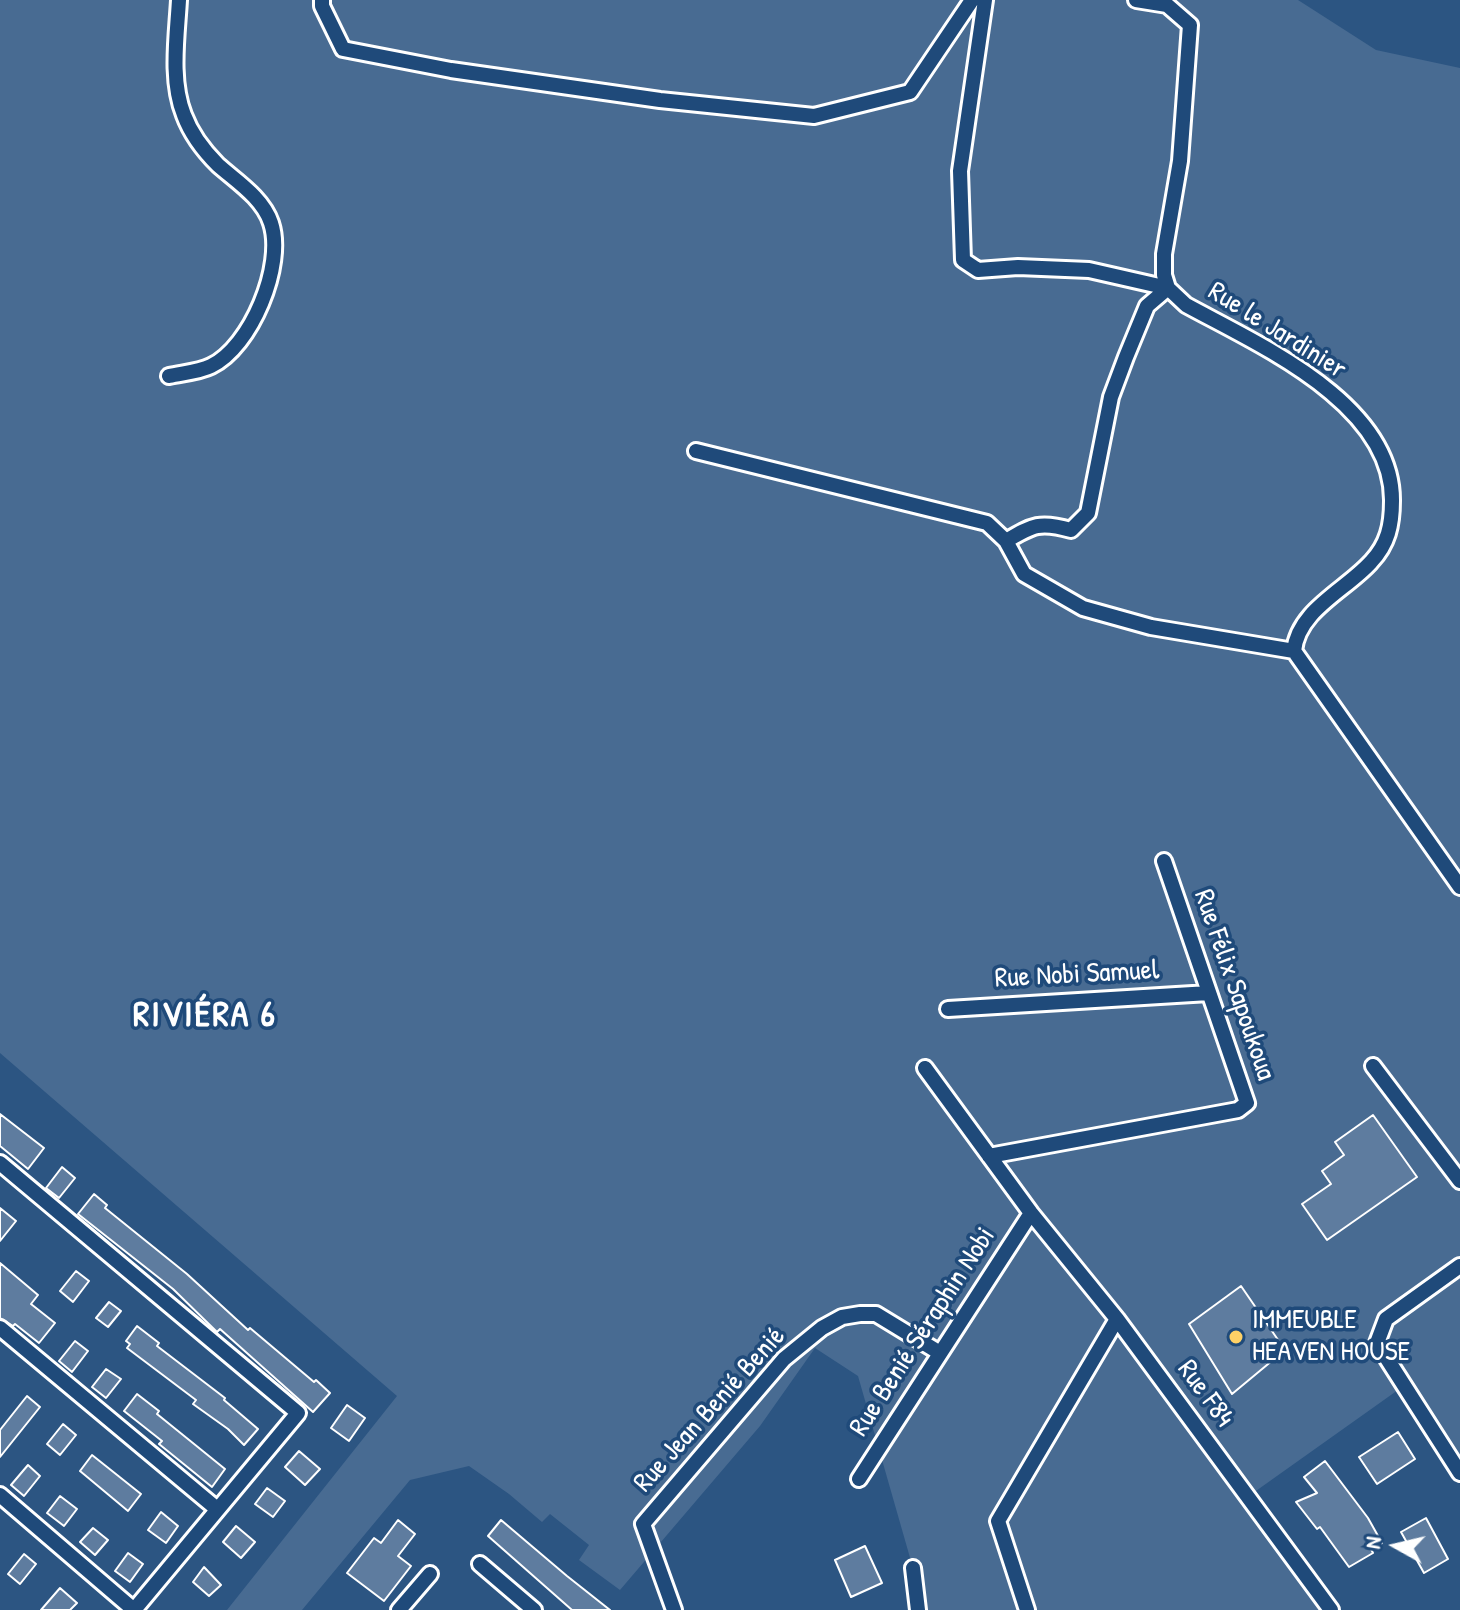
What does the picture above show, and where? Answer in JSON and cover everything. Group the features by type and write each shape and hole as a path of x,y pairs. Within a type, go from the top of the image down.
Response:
{"street":[{"path":"169,376 211,366 232,350 253,324 273,259 271,223 252,195 198,144 183,113 176,81 179,0"},
{"path":"322,0 343,49 451,70 660,100 814,116 910,92 972,0"},
{"path":"985,0 960,171 963,260 978,270 1018,267 1089,270 1168,288"},
{"name":"Rue le Jardinier","path":"1136,0 1167,5 1190,25 1180,161 1164,254 1164,275 1168,288 1186,305 1314,380 1343,403 1384,455 1392,487 1392,518 1386,544 1370,563 1307,619 1298,630 1294,651"},
{"path":"1006,541 1033,525 1051,524 1071,530 1088,513 1111,397 1147,306 1168,288"},
{"path":"696,451 987,523 1006,541 1024,574 1083,608 1151,627 1294,651 1460,887"},
{"name":"Rue Félix Sapoukoua","path":"989,1156 1238,1110 1247,1103 1164,861"},
{"name":"Rue Nobi Samuel","path":"948,1009 1209,993"},
{"path":"1373,1066 1460,1181"},
{"name":"Rue F84","path":"925,1068 1031,1213 1117,1319 1331,1610"},
{"path":"0,1163 298,1413 134,1610 0,1495"},
{"name":"Rue Benié Séraphin Nobi","path":"859,1479 1031,1213"},
{"path":"1460,1266 1386,1319 1377,1343 1460,1473"},
{"name":"Rue Jean Benié Benié","path":"674,1610 643,1524 784,1359 822,1328 842,1317 860,1314 876,1314 940,1353"},
{"path":"1027,1610 998,1521 1117,1319"},
{"path":"0,1328 217,1509"},
{"path":"480,1564 534,1610"},
{"path":"913,1568 918,1610"},
{"path":"399,1610 430,1574"}],"shaded area":[{"path":"0,0 1298,0 1376,50 1460,68 1460,1460 1405,1385 1246,1498 1331,1610 925,1610 858,1376 815,1348 760,1426 620,1590 579,1560 589,1545 550,1514 542,1522 469,1466 410,1480 302,1610 227,1610 397,1396 0,1053"}],"building":[{"path":"0,1114 44,1148 28,1169 0,1146"},
{"path":"1373,1115 1417,1177 1327,1240 1302,1204 1331,1184 1322,1171 1344,1155 1335,1142"},
{"path":"62,1167 75,1178 59,1198 46,1188"},
{"path":"94,1194 107,1205 105,1208 187,1274 248,1330 250,1328 330,1393 313,1412 220,1329 217,1332 173,1289 78,1214"},
{"path":"0,1208 16,1221 0,1241"},
{"path":"0,1263 38,1295 31,1304 55,1323 39,1343 15,1324 13,1326 0,1318"},
{"path":"76,1271 89,1281 73,1302 60,1291"},
{"name":"IMMEUBLE HEAVEN HOUSE","path":"1241,1286 1285,1350 1232,1394 1189,1324"},
{"path":"109,1302 121,1311 108,1327 96,1318"},
{"path":"137,1326 258,1429 244,1445 228,1429 193,1404 196,1400 127,1348 130,1344 126,1341"},
{"path":"75,1341 88,1351 72,1372 59,1361"},
{"path":"106,1369 121,1379 106,1398 92,1387"},
{"path":"137,1394 225,1469 212,1487 124,1411"},
{"path":"27,1396 40,1407 0,1457 0,1430"},
{"path":"347,1405 365,1418 349,1441 331,1428"},
{"path":"63,1424 76,1435 60,1455 47,1444"},
{"path":"1398,1432 1415,1459 1377,1484 1359,1457"},
{"path":"299,1451 320,1469 305,1485 285,1467"},
{"path":"92,1455 141,1494 128,1511 80,1471"},
{"path":"1325,1461 1368,1518 1382,1543 1371,1549 1373,1553 1349,1567 1320,1527 1317,1529 1296,1502 1317,1493 1304,1477"},
{"path":"28,1465 40,1476 24,1496 11,1485"},
{"path":"267,1488 285,1501 273,1517 255,1504"},
{"path":"60,1496 77,1509 64,1526 47,1513"},
{"path":"161,1512 178,1526 166,1543 148,1530"},
{"path":"1426,1518 1448,1559 1424,1573 1401,1532"},
{"path":"398,1520 415,1534 398,1556 411,1566 384,1601 347,1573 374,1538 381,1543"},
{"path":"501,1520 610,1610 572,1610 488,1536"},
{"path":"236,1526 255,1542 241,1558 223,1542"},
{"path":"93,1528 108,1540 95,1555 80,1542"},
{"path":"865,1546 882,1583 851,1597 835,1560"},
{"path":"128,1553 143,1564 130,1582 115,1571"},
{"path":"24,1554 36,1564 20,1584 8,1574"},
{"path":"204,1567 221,1585 209,1596 193,1582"},
{"path":"60,1588 77,1603 70,1610 41,1610"}],"place":[{"name":"IMMEUBLE HEAVEN HOUSE","path":"1236,1337"}],"district":[{"name":"RIVIÉRA 6","path":"205,1016"}]}
